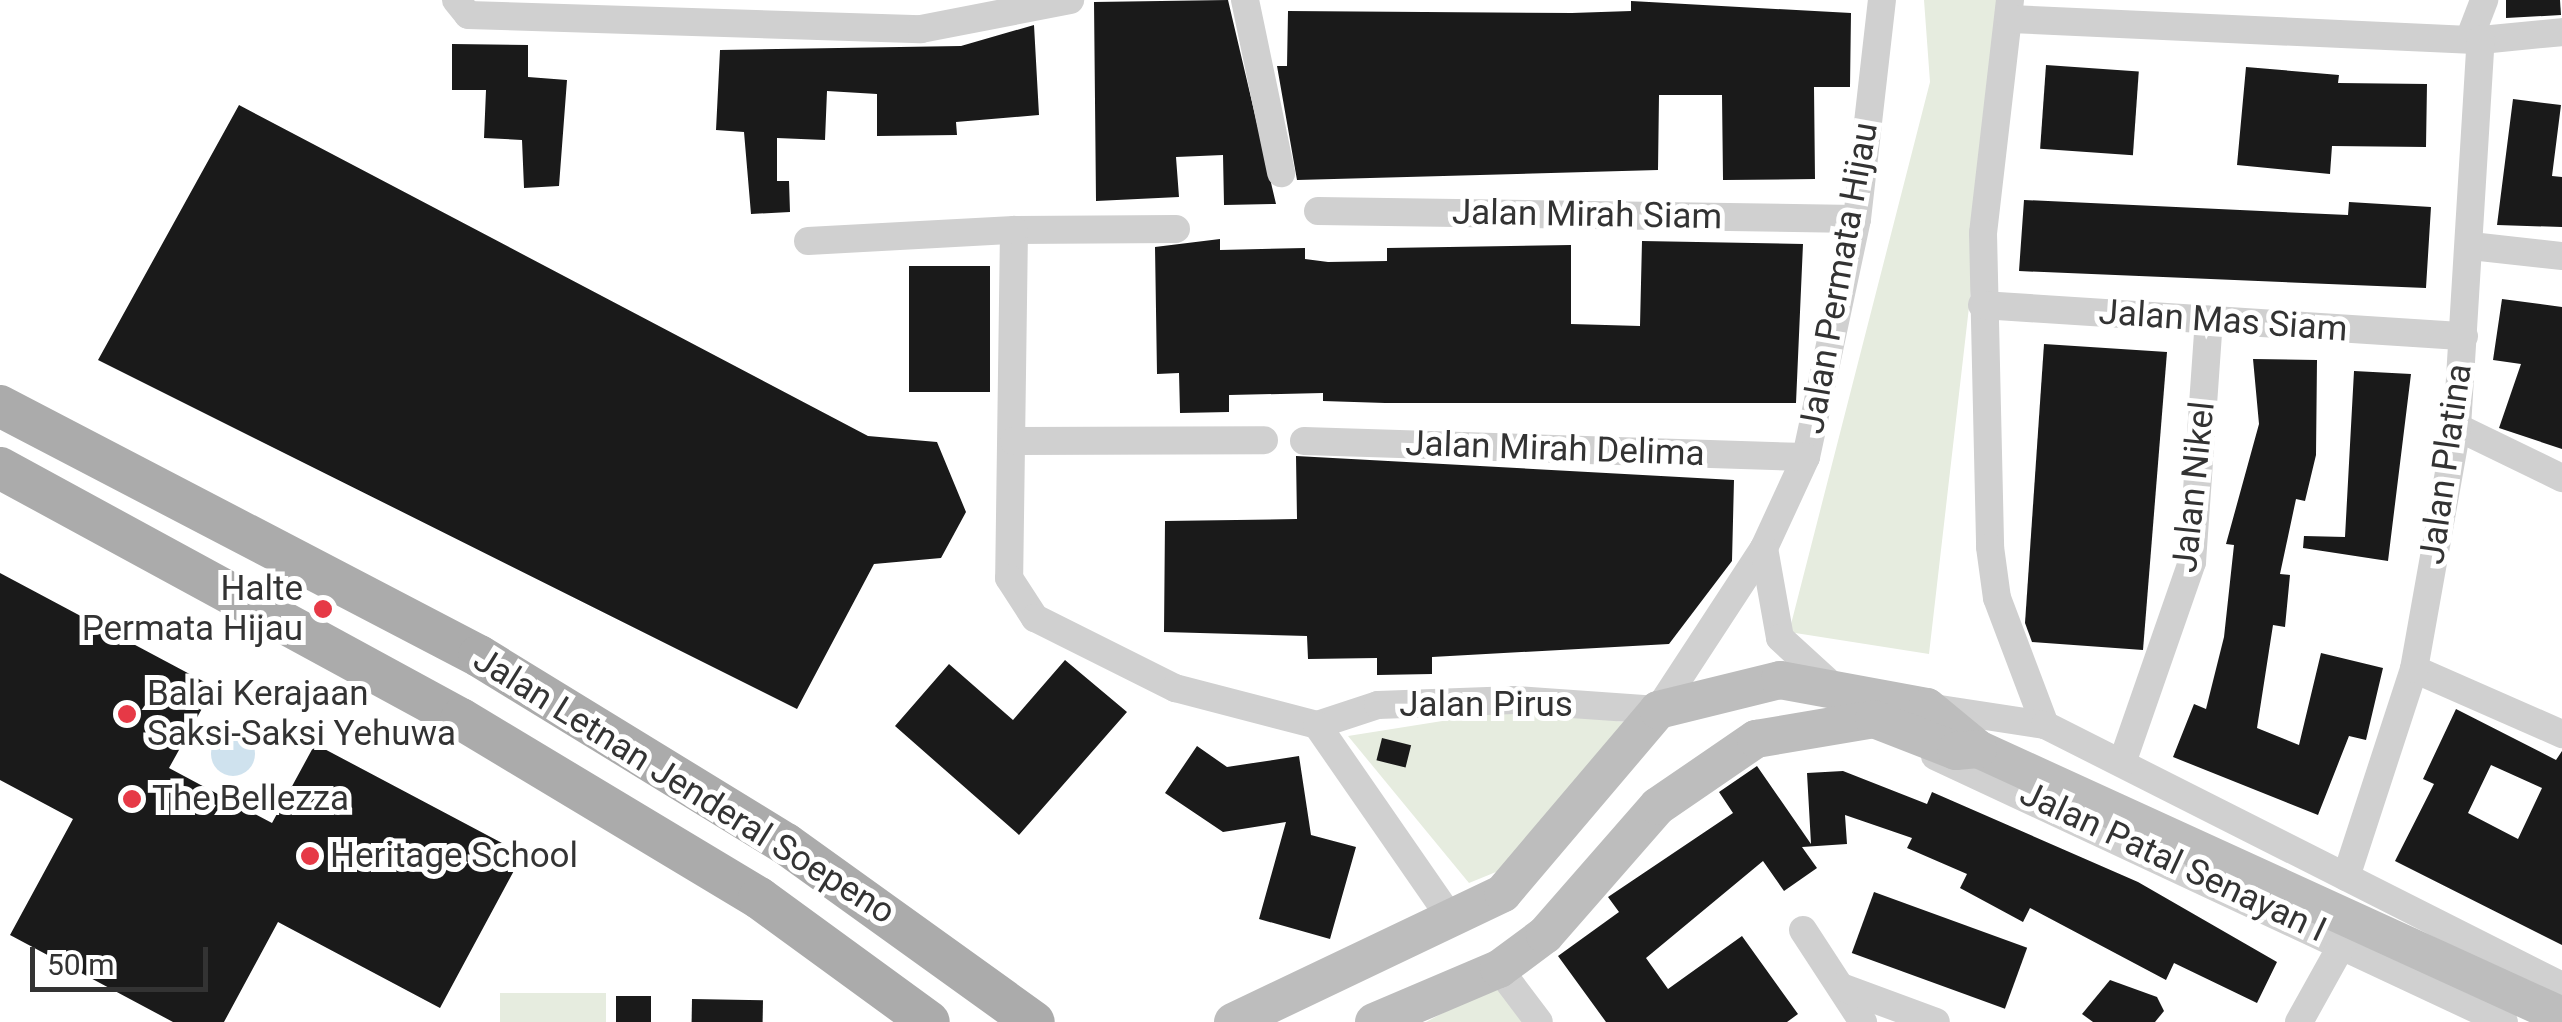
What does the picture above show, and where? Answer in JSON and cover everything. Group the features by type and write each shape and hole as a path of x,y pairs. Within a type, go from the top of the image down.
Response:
{"main road":[{"name":"Jalan Letnan Jenderal Soepeno","path":"0,406 141,462 493,647 793,849 1034,1022"},
{"name":"Jalan Letnan Jenderal Soepeno","path":"0,468 324,641 759,898 911,1014"},
{"path":"1658,710 1739,686 1828,682 1927,707 1990,754"},
{"name":"Jalan Permata Hijau","path":"1232,1022 1452,920 1530,871 1618,766 1658,710"},
{"path":"1374,1022 1499,969 1546,935 1658,806 1756,738 1835,721 1874,720 1956,751 1990,754"},
{"name":"Jalan Patal Senayan I","path":"1990,754 2562,1016"},
{"path":"1618,766 1658,806"},
{"path":"759,898 788,879 793,849"}],"street":[{"path":"456,0 468,15 815,11 949,27 1070,0"},
{"path":"1245,0 1280,173"},
{"name":"Jalan Permata Hijau","path":"1658,710 1764,548 1806,458 1856,219 1882,0"},
{"name":"Jalan Platina","path":"2346,877 2414,669 2457,426 2471,246 2475,38 2484,0"},
{"path":"2045,724 1997,598 1982,305 2010,9 2475,38 2562,32"},
{"name":"Jalan Mirah Siam","path":"1318,211 1856,219"},
{"path":"808,240 1014,230 1176,229"},
{"name":"Jalan Pirus","path":"1014,230 1014,441 1009,578 1036,618 1175,688 1317,724 1412,704 1658,710"},
{"path":"2471,246 2562,256"},
{"name":"Jalan Mas Siam","path":"1982,305 2464,336"},
{"name":"Jalan Nikel","path":"2122,763 2192,562 2209,320"},
{"path":"2457,426 2562,478"},
{"path":"1014,441 1264,440"},
{"name":"Jalan Mirah Delima","path":"1304,441 1806,458"},
{"path":"1764,548 1780,638 1828,682"},
{"path":"2414,669 2562,734"},
{"name":"Jalan Patal Senayan I","path":"1927,707 2045,724 2562,986"},
{"name":"Jalan Patal Senayan I","path":"1835,721 1984,774 2344,942 2504,1022"},
{"path":"1317,724 1452,920"},
{"path":"1804,930 1863,1022"},
{"path":"2299,1022 2344,942"},
{"path":"1499,969 1539,1022"},
{"path":"1840,987 1936,1022"}],"shaded area":[{"path":"1924,0 1996,0 1999,47 1929,654 1789,632 1930,82"},
{"path":"1524,708 1645,725 1528,859 1469,883 1348,736"},
{"path":"1497,984 1525,1022 1426,1022"},
{"path":"500,993 606,993 606,1022 500,1022"}],"water":[{"path":"233,732 248,739 255,754 248,769 233,776 218,769 211,754 218,739"}],"building":[{"path":"1228,0 1276,204 1224,205 1223,155 1176,157 1179,197 1096,201 1094,2"},
{"path":"2506,0 2560,0 2561,15 2506,18"},
{"path":"1631,1 1851,13 1850,87 1814,87 1815,179 1723,180 1722,95 1659,95 1658,170 1297,180 1277,66 1287,66 1288,11 1572,13 1631,11"},
{"path":"1034,25 1039,115 956,122 957,135 877,136 877,94 827,91 825,140 777,138 777,181 789,181 790,212 751,214 744,132 716,130 720,50 961,46"},
{"path":"452,44 528,45 528,77 567,80 559,186 524,188 522,140 484,138 486,90 452,90"},
{"path":"2046,65 2139,71 2133,155 2040,149"},
{"path":"2246,67 2339,75 2338,83 2427,84 2426,147 2332,146 2330,174 2237,165"},
{"path":"2513,99 2561,105 2552,176 2562,177 2562,227 2497,225"},
{"path":"239,105 868,436 937,442 966,512 941,558 874,564 797,709 98,360"},
{"path":"2024,200 2348,215 2349,202 2431,207 2426,288 2019,271"},
{"path":"1220,239 1220,250 1305,248 1305,259 1328,262 1387,261 1387,248 1571,245 1571,324 1640,326 1642,241 1803,244 1796,403 1385,403 1323,401 1323,393 1229,395 1229,412 1180,413 1179,373 1157,374 1155,247"},
{"path":"909,266 990,266 990,392 909,392"},
{"path":"2502,299 2562,307 2562,449 2499,428 2521,364 2493,360"},
{"path":"2044,344 2167,352 2143,650 2032,642 2025,623"},
{"path":"2253,359 2317,360 2316,455 2305,501 2296,499 2280,574 2290,575 2285,627 2273,625 2257,728 2299,745 2321,653 2383,668 2366,740 2349,736 2318,815 2173,757 2194,704 2206,709 2224,637 2234,545 2226,544 2259,424"},
{"path":"2354,371 2411,374 2388,561 2303,548 2304,536 2345,537"},
{"path":"1296,456 1734,480 1732,561 1669,644 1432,657 1432,674 1377,675 1377,658 1308,659 1307,636 1164,632 1165,521 1297,519"},
{"name":"The Bellezza","path":"0,573 214,687 169,768 272,823 315,744 523,854 440,1008 278,922 224,1022 173,1022 10,935 73,819 0,780"},
{"path":"1065,660 1127,712 1019,835 895,726 949,664 1013,720"},
{"path":"2456,709 2556,760 2562,751 2562,945 2395,861 2434,784 2423,779","holes":["2491,765 2542,788 2518,839 2468,813"]},
{"path":"1382,738 1411,745 1406,768 1376,760"},
{"path":"1197,746 1227,767 1299,756 1311,835 1356,847 1330,939 1259,919 1286,822 1223,832 1165,793"},
{"path":"1757,766 1811,844 1807,773 1843,771 1927,804 1932,792 2138,882 2277,962 2257,1003 2174,963 2166,980 2030,908 2023,922 1960,888 1967,874 1907,848 1912,838 1845,815 1847,844 1802,847 1817,868 1784,891 1763,861 1646,958 1668,989 1742,936 1798,1014 1787,1022 1606,1022 1558,956 1619,912 1608,897 1733,813 1719,792"},
{"path":"1874,892 2027,948 2005,1009 1852,953"},
{"path":"2110,980 2157,997 2164,1011 2155,1022 2093,1022 2082,1014"},
{"path":"616,996 651,996 651,1022 616,1022"},
{"path":"692,999 763,1000 763,1022 692,1022"}],"place":[{"name":"Halte Permata Hijau","path":"323,609"},
{"name":"Balai Kerajaan Saksi-Saksi Yehuwa","path":"127,714"},
{"name":"The Bellezza","path":"132,799"},
{"name":"Heritage School","path":"310,856"}]}
